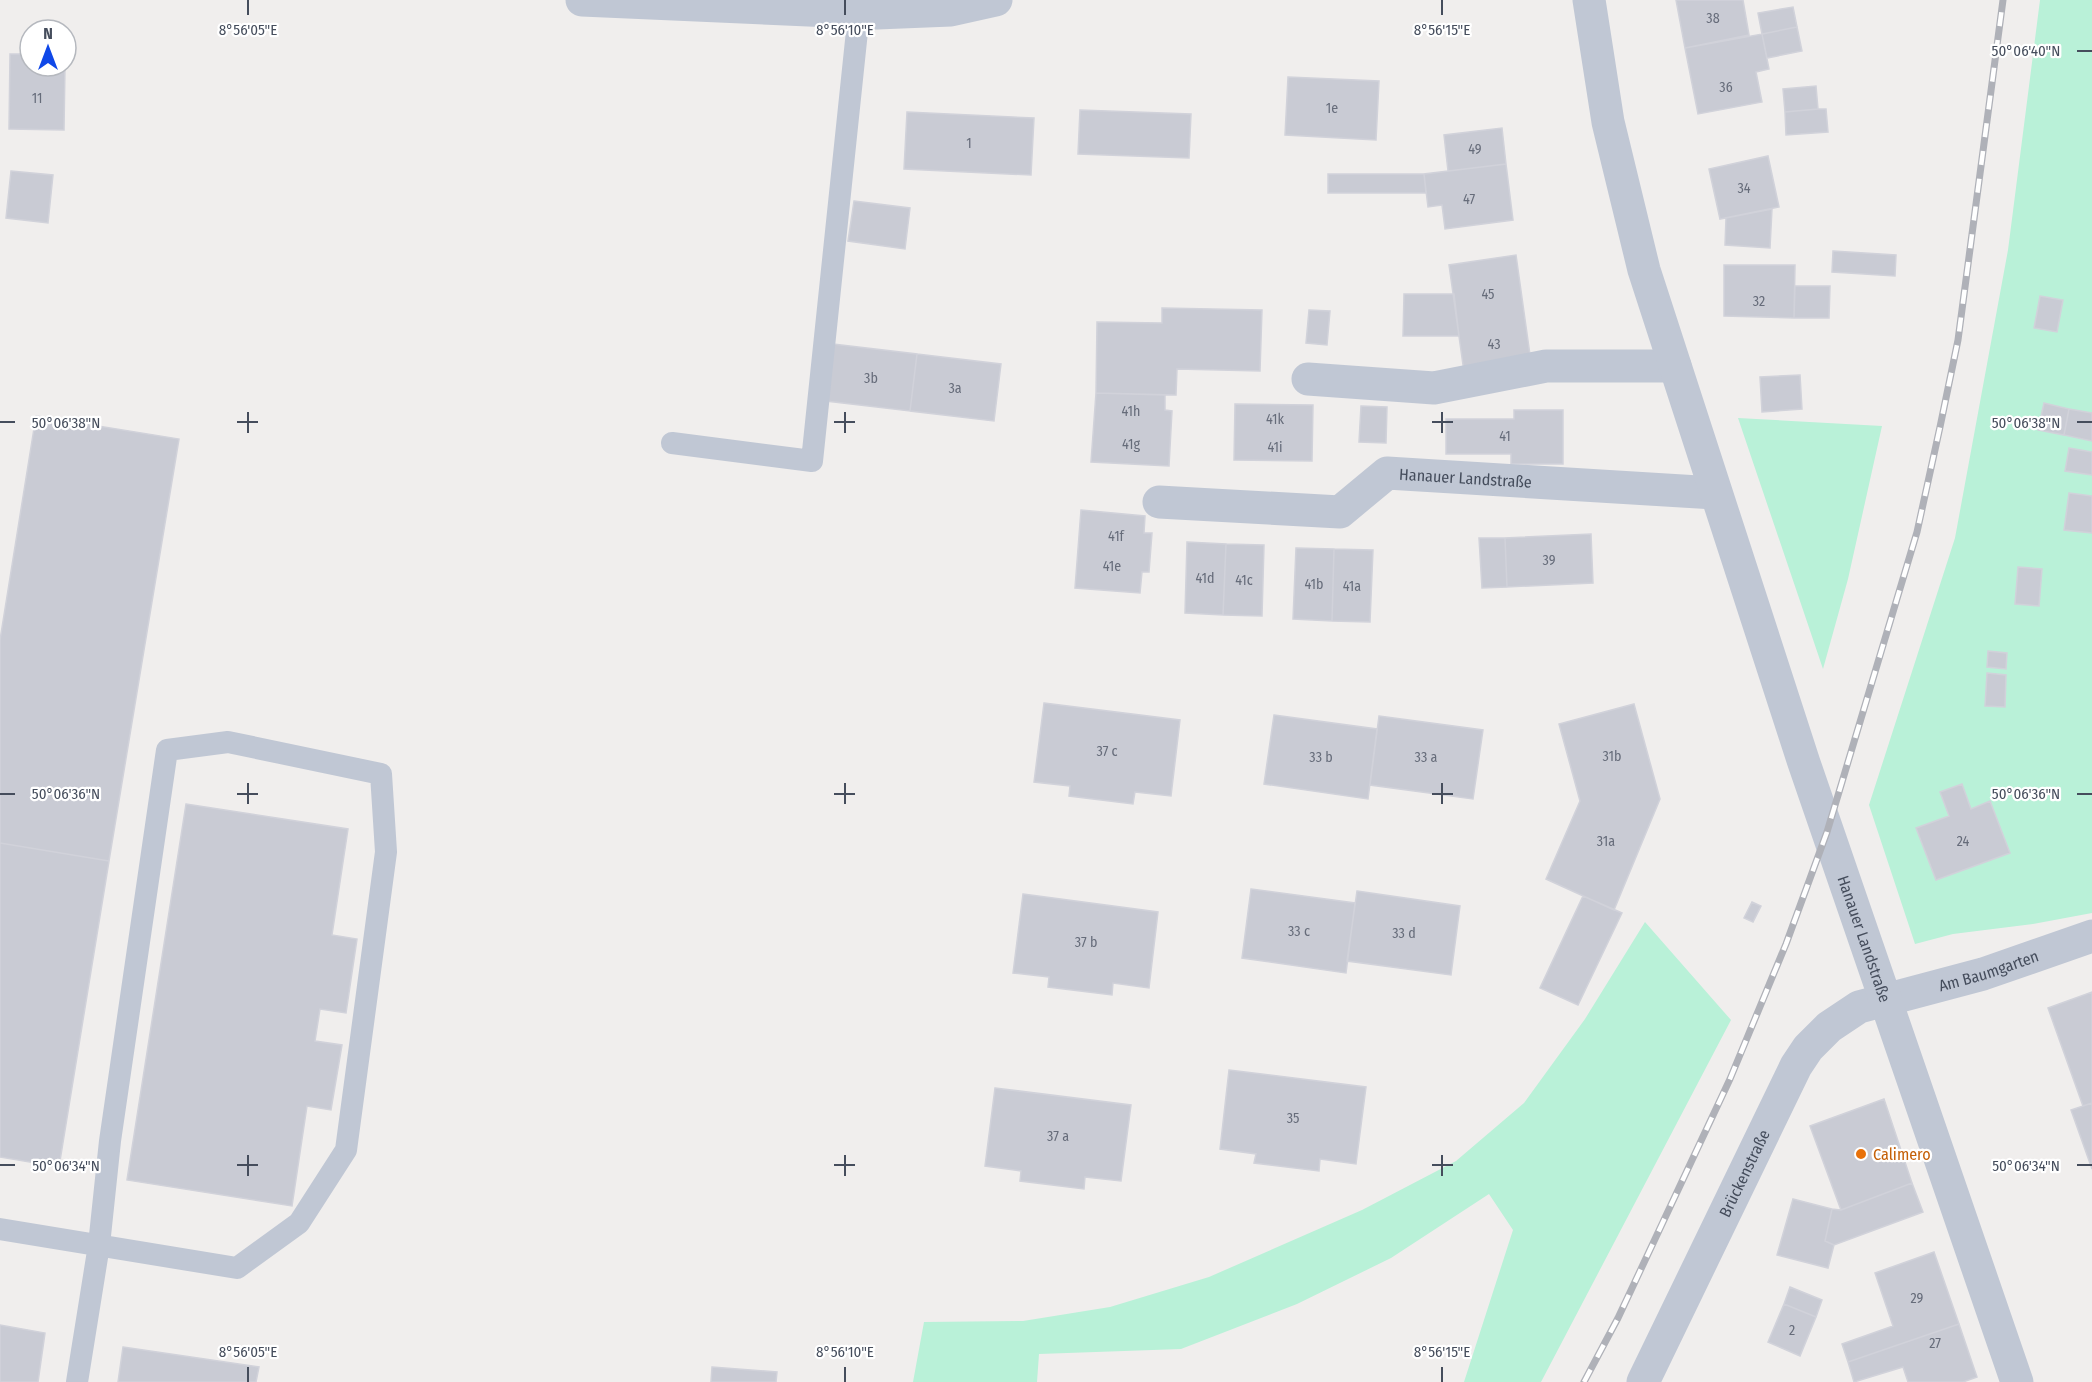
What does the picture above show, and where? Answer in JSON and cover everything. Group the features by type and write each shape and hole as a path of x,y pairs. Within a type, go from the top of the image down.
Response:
{"street":[{"path":"582,0 859,12 951,10 996,0"},
{"name":"Hanauer Landstraße","path":"1588,0 1608,122 1644,270 1715,493 1884,999 2017,1382"},
{"path":"1308,379 1434,388 1546,366 1676,366"},
{"name":"Hanauer Landstraße","path":"1159,502 1340,512 1387,474 1715,493"},
{"name":"Am Baumgarten","path":"1884,999 1934,989 1974,977 2092,936"},
{"name":"Brückenstraße","path":"1643,1382 1796,1066 1808,1048 1829,1027 1859,1007 1884,999"}],"lane":[{"path":"672,443 812,461 859,12"},
{"path":"0,1230 99,1245 237,1268 299,1222 346,1150 386,852 381,774 228,742 167,750 110,1141 99,1245 77,1382"}],"green space":[{"path":"2040,0 2092,0 2092,913 2033,924 1953,934 1915,944 1869,805 1955,538 2008,250"},
{"path":"1738,418 1882,426 1848,579 1823,669"},
{"path":"1645,922 1731,1020 1541,1382 1464,1382 1513,1230 1489,1194 1391,1258 1297,1304 1181,1349 1039,1354 1037,1382 913,1382 924,1322 1023,1321 1110,1307 1209,1277 1362,1210 1456,1161 1524,1103 1585,1019"}],"building":[{"path":"1676,0 1743,0 1749,35 1685,48"},
{"path":"1793,7 1797,27 1762,34 1758,13"},
{"path":"1797,27 1802,51 1767,58 1762,34"},
{"path":"1762,34 1769,69 1756,72 1762,102 1698,114 1685,48"},
{"path":"10,54 18,54 18,78 65,78 64,130 9,129"},
{"path":"1288,77 1379,81 1376,140 1285,135"},
{"path":"1816,86 1818,109 1785,112 1783,89"},
{"path":"1826,109 1828,132 1786,135 1785,112"},
{"path":"1080,110 1191,114 1189,158 1078,154"},
{"path":"907,112 1034,118 1031,175 904,169"},
{"path":"1502,128 1506,164 1448,171 1444,135"},
{"path":"1768,156 1779,207 1720,219 1709,169"},
{"path":"1506,164 1513,220 1445,229 1442,205 1428,207 1424,174"},
{"path":"11,171 53,175 48,223 6,218"},
{"path":"1328,174 1424,174 1426,193 1328,193"},
{"path":"854,201 910,208 905,249 848,241"},
{"path":"1772,209 1770,248 1725,245 1726,218"},
{"path":"1833,251 1896,255 1895,276 1832,272"},
{"path":"1516,255 1531,362 1464,372 1449,265"},
{"path":"1724,265 1795,265 1794,318 1724,316"},
{"path":"1795,286 1830,286 1829,318 1794,318"},
{"path":"1404,294 1454,294 1459,336 1403,336"},
{"path":"2040,296 2063,300 2057,332 2034,328"},
{"path":"1162,308 1262,310 1260,371 1177,369 1176,395 1096,393 1097,322 1162,323"},
{"path":"1309,310 1330,311 1327,345 1306,343"},
{"path":"833,344 917,354 910,411 826,401"},
{"path":"917,354 1001,364 994,421 910,411"},
{"path":"1800,375 1802,409 1762,412 1760,377"},
{"path":"1096,393 1165,395 1165,410 1172,411 1169,466 1091,462"},
{"path":"2044,403 2069,409 2064,435 2038,430"},
{"path":"1235,404 1313,405 1312,461 1234,460"},
{"path":"1361,406 1387,407 1386,443 1359,442"},
{"path":"2069,409 2092,413 2092,441 2064,435"},
{"path":"1514,410 1563,410 1563,464 1511,464 1511,454 1446,454 1446,419 1514,419"},
{"path":"36,416 179,439 109,861 0,843 0,640"},
{"path":"2069,448 2092,452 2092,475 2065,471"},
{"path":"2069,493 2092,496 2092,533 2064,530"},
{"path":"1081,510 1145,516 1144,533 1152,533 1149,572 1142,572 1140,593 1075,588"},
{"path":"1591,534 1593,583 1507,587 1505,538"},
{"path":"1479,538 1505,538 1507,587 1482,588"},
{"path":"1187,542 1226,544 1223,615 1185,613"},
{"path":"1226,544 1264,545 1262,616 1223,615"},
{"path":"1296,548 1334,549 1332,621 1293,619"},
{"path":"1334,549 1373,550 1370,622 1332,621"},
{"path":"2018,567 2042,569 2039,606 2015,604"},
{"path":"1988,651 2007,653 2006,669 1987,667"},
{"path":"1987,673 2006,675 2005,707 1985,706"},
{"path":"1044,703 1180,720 1171,796 1135,792 1133,804 1069,796 1070,786 1034,782"},
{"path":"1634,704 1660,799 1614,910 1546,879 1580,801 1559,724"},
{"path":"1274,715 1377,729 1368,799 1264,784"},
{"path":"1379,716 1483,730 1473,799 1370,785"},
{"path":"1962,784 1971,809 1990,801 2010,853 1936,880 1916,828 1949,816 1940,792"},
{"path":"186,804 348,829 332,935 357,939 346,1013 320,1009 315,1041 342,1045 331,1110 307,1106 292,1206 127,1180"},
{"path":"0,843 109,861 59,1167 0,1157"},
{"path":"1251,889 1355,903 1346,973 1242,958"},
{"path":"1357,891 1460,906 1451,975 1347,961"},
{"path":"1023,894 1158,912 1149,988 1113,983 1112,995 1048,987 1049,977 1013,973"},
{"path":"1583,896 1622,913 1578,1005 1540,988"},
{"path":"1752,902 1761,906 1753,922 1744,918"},
{"path":"2092,992 2092,1103 2083,1106 2048,1008"},
{"path":"1229,1070 1366,1087 1356,1164 1320,1159 1319,1171 1254,1163 1256,1154 1220,1149"},
{"path":"995,1088 1131,1105 1121,1181 1085,1177 1084,1189 1020,1181 1021,1171 985,1166"},
{"name":"Calimero","path":"1884,1099 1912,1183 1841,1210 1810,1126"},
{"path":"2092,1103 2092,1169 2071,1110"},
{"path":"1912,1183 1923,1212 1834,1245 1825,1241 1832,1209 1841,1210"},
{"path":"1793,1199 1832,1209 1825,1241 1834,1245 1828,1268 1777,1255"},
{"path":"1934,1252 1959,1324 1848,1362 1842,1344 1893,1326 1875,1273"},
{"path":"1790,1287 1822,1300 1816,1317 1784,1304"},
{"path":"1784,1304 1816,1317 1800,1356 1768,1342"},
{"path":"1959,1324 1977,1377 1963,1382 1908,1382 1903,1367 1854,1382 1848,1362"},
{"path":"0,1325 45,1333 38,1382 0,1382"},
{"path":"123,1347 259,1367 256,1382 118,1382"},
{"path":"712,1367 777,1372 776,1382 711,1382"}],"railway":[{"path":"1584,1382 1618,1318 1730,1079 1786,944 1827,832 1917,532 1940,427 1958,340 2003,0"}],"place":[{"name":"Calimero","path":"1861,1154"}]}
